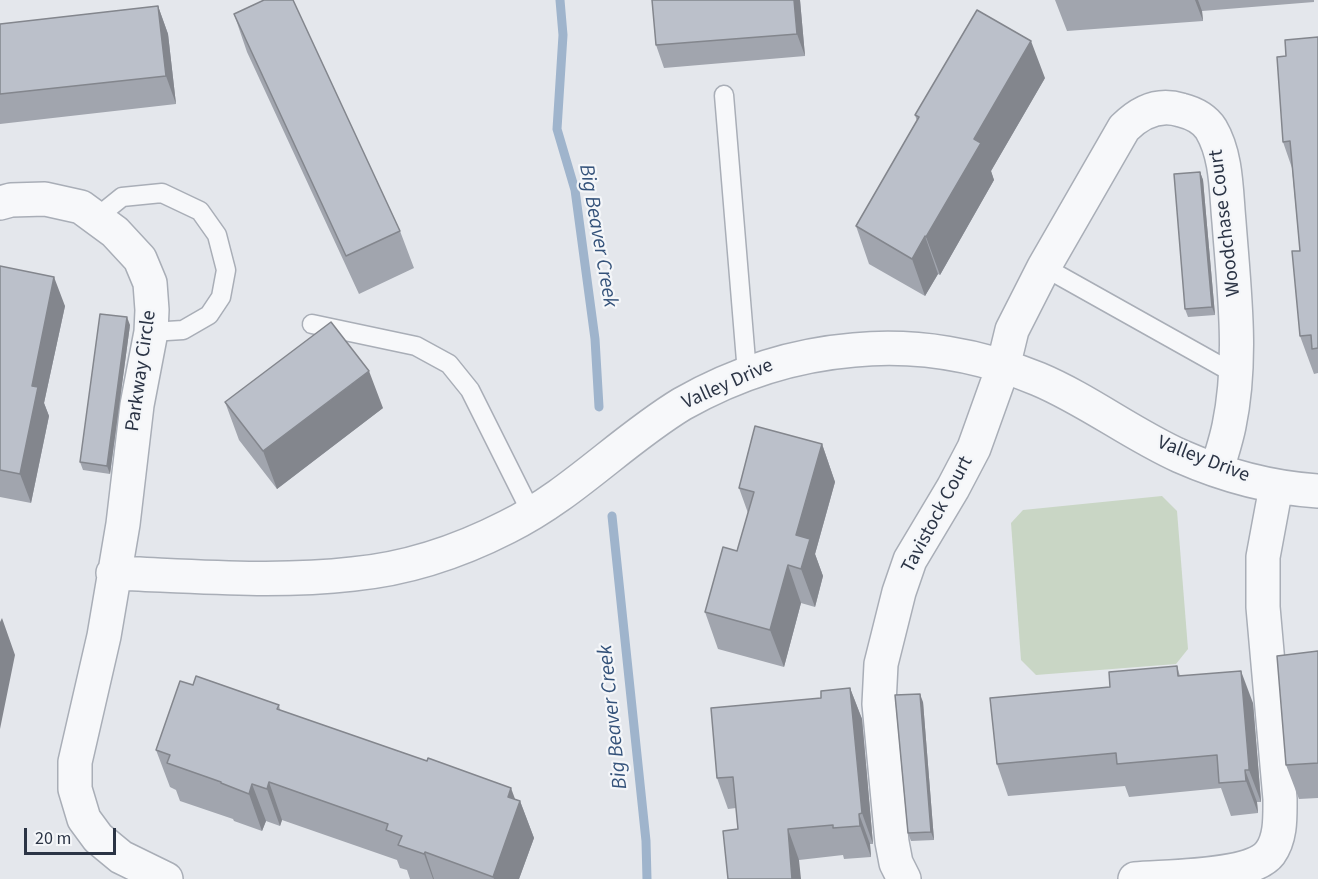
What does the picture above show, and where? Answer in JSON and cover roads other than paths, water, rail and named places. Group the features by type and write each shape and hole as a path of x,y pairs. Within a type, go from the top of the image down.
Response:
{"street":[{"name":"Woodchase Court","path":"1003,367 1012,330 1044,267 1124,128 1135,116 1148,110 1165,107 1197,115 1210,127 1220,148 1225,177 1236,309 1235,374 1229,427 1217,470"},
{"name":"Parkway Circle","path":"0,203 10,200 45,199 81,207 115,232 140,259 150,283 151,332 136,405 123,524 104,636 75,762 75,789 84,819 98,838 121,856 166,879"},
{"name":"Valley Drive","path":"113,573 298,578 356,574 408,564 470,544 532,514 555,500 681,405 747,373 787,360 819,354 896,348 964,357 1003,367 1048,384 1179,456 1276,487 1318,492"},
{"name":"Tavistock Court","path":"904,879 896,863 892,842 879,704 881,664 898,592 910,560 974,448 1003,367"},
{"path":"1135,879 1237,871 1256,865 1269,854 1276,841 1280,823 1280,799 1263,607 1263,557 1276,487"}],"lane":[{"path":"724,95 747,373"},
{"path":"96,218 122,197 162,193 200,211 217,235 226,270 221,297 209,315 183,330 151,332"},
{"path":"1044,267 1235,374"},
{"path":"312,324 416,346 449,364 470,390 532,514"}],"waterway":[{"name":"Big Beaver Creek","path":"560,0 563,35 557,129 575,190 595,339 599,407"},
{"name":"Big Beaver Creek","path":"612,516 646,841 647,879"}]}
